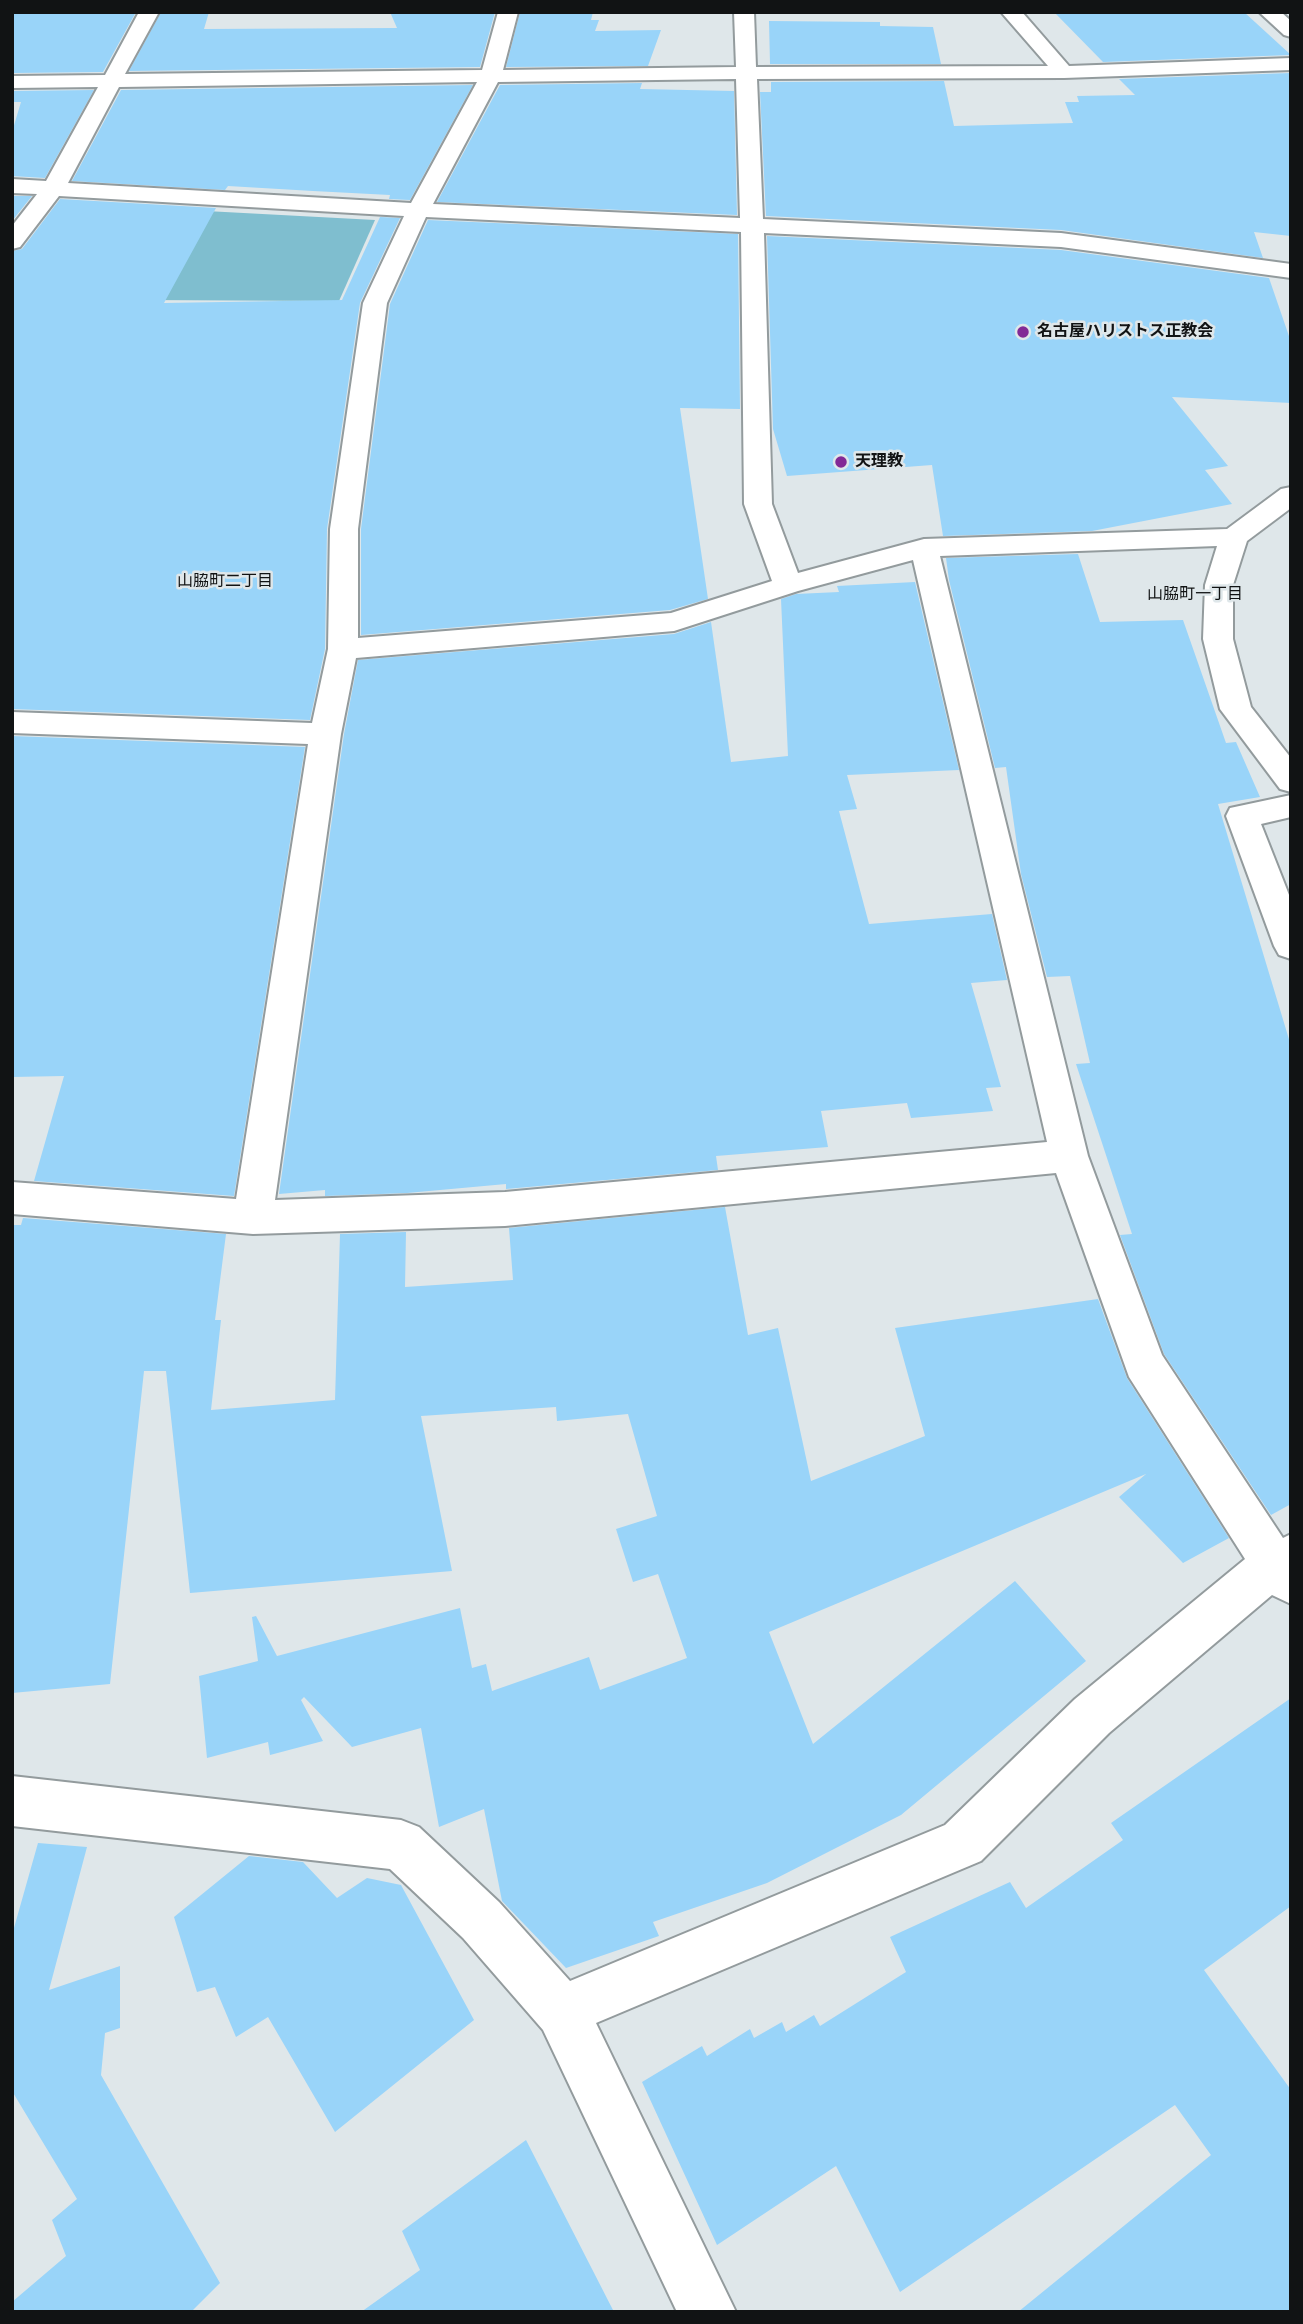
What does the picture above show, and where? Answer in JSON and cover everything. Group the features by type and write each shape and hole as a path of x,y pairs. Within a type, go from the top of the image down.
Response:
{"street":[{"path":"12,242 54,187 149,12"},
{"path":"253,1217 325,734 343,649 344,529 376,303 418,210 491,76 508,12"},
{"path":"744,12 748,73 758,504 788,585"},
{"path":"1011,12 1064,72"},
{"path":"1269,12 1291,32"},
{"path":"12,82 1064,72 1291,64"},
{"path":"12,186 418,210 1061,240 1291,271"},
{"path":"343,649 674,622 788,585 924,548 1234,537 1291,495"},
{"path":"1234,537 1219,585 1219,639 1236,709 1291,781"},
{"path":"562,2011 963,1843 1092,1716 1285,1567 1144,1364 1069,1156 924,548"},
{"path":"12,722 325,734"},
{"path":"1291,806 1242,816 1291,946"},
{"path":"12,1198 253,1217 505,1209 1069,1156"},
{"path":"12,1801 401,1845 481,1920 562,2011 707,2312"}],"shaded area":[{"path":"206,211 375,220 339,301 142,300"}],"building":[{"path":"12,12 136,12 103,72 12,73"},
{"path":"161,12 209,12 204,29 397,28 390,12 495,12 480,67 129,71"},
{"path":"520,12 593,12 591,20 599,20 595,31 661,30 648,66 506,67"},
{"path":"1054,12 1244,12 1291,55 1103,62"},
{"path":"769,21 880,22 880,26 933,27 941,64 770,64"},
{"path":"1291,73 1291,236 1254,232 1263,258 1061,230 766,216 760,92 771,92 771,82 944,81 954,126 1073,123 1065,102 1079,102 1077,96 1135,95 1119,79"},
{"path":"642,83 640,89 734,91 737,215 437,202 500,85"},
{"path":"473,85 410,200 389,199 390,195 228,186 225,190 72,181 121,90"},
{"path":"94,90 45,178 12,176 12,132 21,102 12,102 12,91"},
{"path":"12,196 32,196 12,221"},
{"path":"60,199 216,208 164,303 342,300 380,217 400,218 360,303 327,529 325,649 310,720 12,709 12,251 22,249"},
{"path":"428,220 738,234 740,409 680,408 708,599 670,610 361,635 361,529 390,304"},
{"path":"767,236 1061,250 1269,278 1291,342 1291,403 1172,397 1228,466 1205,470 1232,504 1092,531 943,536 932,465 787,476 773,429"},
{"path":"1078,554 1100,622 1183,620 1226,743 1236,742 1260,797 1218,804 1291,1046 1291,1504 1271,1515 1164,1354 1120,1235 1132,1234 1076,1064 1090,1063 1070,976 1047,977 1021,874 1006,767 995,768 946,558"},
{"path":"915,582 959,770 847,775 857,809 839,811 869,924 992,914 1007,980 971,983 1001,1087 986,1088 993,1111 911,1118 907,1103 821,1111 828,1147 716,1156 718,1170 506,1189 506,1184 407,1193 325,1196 325,1190 279,1194 344,734 358,660 674,634 711,622 731,762 788,756 781,599 796,594 839,592 837,586"},
{"path":"12,736 305,747 234,1196 34,1181 64,1076 12,1077"},
{"path":"725,1207 748,1335 778,1328 811,1481 925,1436 895,1328 1098,1299 1127,1378 1229,1538 1183,1563 1119,1497 1146,1474 769,1632 813,1744 1015,1581 1086,1661 901,1815 767,1883 653,1922 659,1936 566,1968 502,1901 484,1809 439,1827 421,1728 352,1747 304,1697 301,1700 323,1741 270,1755 268,1742 207,1758 199,1676 258,1661 252,1617 256,1616 277,1656 460,1608 472,1668 486,1664 492,1691 589,1657 600,1690 687,1658 658,1574 633,1582 616,1529 657,1516 628,1414 557,1421 556,1407 421,1416 452,1571 190,1593 166,1371 144,1371 110,1684 12,1693 12,1225 21,1225 23,1218 226,1234 215,1320 221,1320 211,1410 335,1400 340,1234 406,1232 405,1287 513,1280 509,1228"},
{"path":"1291,1698 1291,1906 1204,1970 1291,2090 1291,2312 1018,2312 1211,2155 1175,2105 900,2292 836,2166 717,2245 642,2082 702,2046 707,2056 750,2029 754,2038 782,2022 786,2032 814,2015 820,2026 906,1972 890,1937 1010,1882 1026,1908 1123,1840 1111,1823"},
{"path":"38,1843 87,1847 49,1990 120,1966 120,2028 105,2033 101,2075 220,2283 191,2312 12,2312 12,2302 66,2256 52,2220 77,2199 12,2091 12,1935"},
{"path":"249,1856 303,1862 337,1898 367,1878 401,1885 474,2020 335,2132 268,2017 236,2037 215,1987 197,1992 174,1917"},
{"path":"526,2140 614,2312 361,2312 420,2270 402,2231"}],"place":[{"name":"名古屋ハリストス正教会","path":"1023,332"},
{"name":"天理教","path":"841,462"}],"district":[{"name":"山脇町二丁目","path":"225,582"},
{"name":"山脇町一丁目","path":"1195,595"}]}
